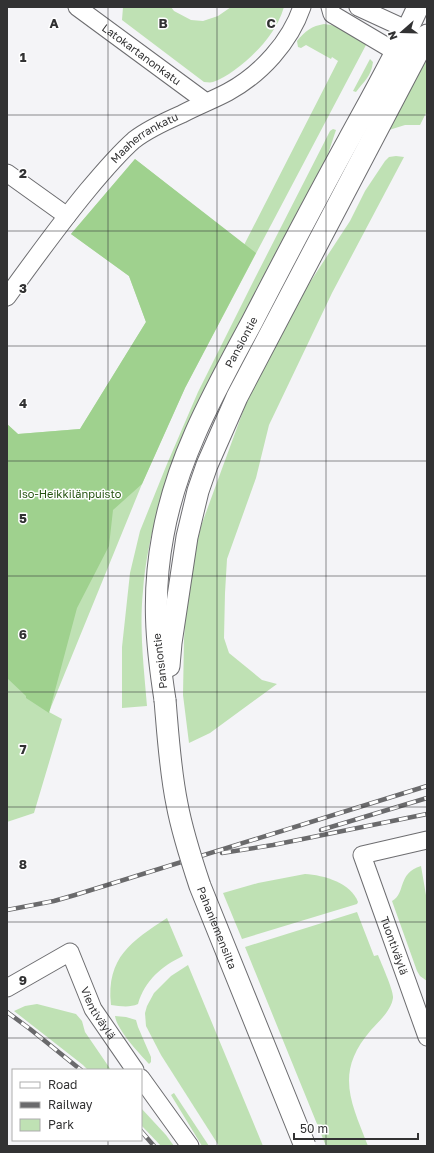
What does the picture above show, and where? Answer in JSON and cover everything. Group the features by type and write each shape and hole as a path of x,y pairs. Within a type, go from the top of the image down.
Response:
{"main road":[{"name":"Pansiontie","path":"165,700 171,643 186,545 198,491 207,465 237,397 418,39 418,7"},
{"name":"Pansiontie","path":"165,700 156,634 156,582 163,534 174,487 185,455 215,391 396,52 418,39"},
{"name":"Pahaniemensilta","path":"165,700 168,741 177,804 198,879 223,946 305,1146"}],"street":[{"name":"Latokartanonkatu","path":"77,7 206,102"},
{"name":"Maaherrankatu","path":"7,297 67,216 116,156 136,139 158,125 230,91 251,76 271,58 290,33 299,17 302,7"},
{"path":"330,7 332,14 396,52"},
{"path":"358,7 418,39"},
{"path":"7,173 67,216"},
{"name":"Tuontiväylä","path":"427,840 362,855 427,1037"},
{"name":"Vientiväylä","path":"7,988 70,952 93,1009 134,1069"},
{"path":"142,1079 190,1146"}],"green space":[{"path":"123,7 171,7 174,11 191,20 203,21 218,16 231,7 284,7 274,29 259,48 236,69 220,79 213,82 204,82 122,20"},
{"name":"Iso-Heikkilänpuisto","path":"324,24 336,26 347,31 366,45 185,388 142,484 49,712 62,719 34,813 7,822 7,424 18,434 80,429 146,322 129,276 71,234 135,159 244,245 338,61 332,57 331,59 306,45 301,48 298,47 297,41 303,34 316,26"},
{"path":"427,56 427,111 420,125 405,125 389,130"},
{"path":"370,59 373,62 369,75 356,92 353,91"},
{"path":"333,129 336,130 323,169 171,467 153,528 145,575 142,605 142,634 147,706 122,708 122,647 130,573 140,531 198,392 330,131"},
{"path":"389,157 404,157 332,293 269,425 256,478 227,559 224,638 229,653 262,680 277,684 210,733 189,743 183,695 184,639 187,594 201,526 249,395 301,296 350,221 365,191 385,161"},
{"name":"Iso-Heikkilänpuisto","path":"135,159 256,253 185,388 142,484 113,510 109,546 77,608 49,713 26,698 26,696 7,678 7,424 18,434 80,429 146,322 129,276 71,234"},
{"path":"421,866 427,901 427,981 420,976 417,971 392,901 399,894 408,873"},
{"path":"305,874 328,878 343,885 354,895 358,902 357,904 242,939 223,893 258,883"},
{"path":"357,912 374,956 378,955 393,994 393,998 390,1007 360,1045 353,1059 349,1073 349,1086 352,1100 368,1146 326,1146 245,947"},
{"path":"167,918 183,956 168,964 155,975 145,988 138,1004 128,1006 111,1005 111,988 117,962 133,943"},
{"path":"188,965 263,1146 219,1146 161,1055 146,1026 145,1013 154,993 171,976"},
{"path":"37,1004 76,1014 82,1021 85,1032 110,1069 87,1069 14,1011 25,1006"},
{"path":"115,1016 136,1020 151,1057 151,1062 149,1064 134,1048 124,1034"},
{"path":"174,1093 209,1146 202,1146 171,1095"},
{"path":"142,1109 174,1146 161,1146 142,1126"}],"railway":[{"path":"7,910 54,901 75,895 427,786"},
{"path":"321,830 427,798"},
{"path":"222,853 273,845 427,814"},
{"path":"7,1012 80,1069"},
{"path":"142,1132 154,1146"}]}
